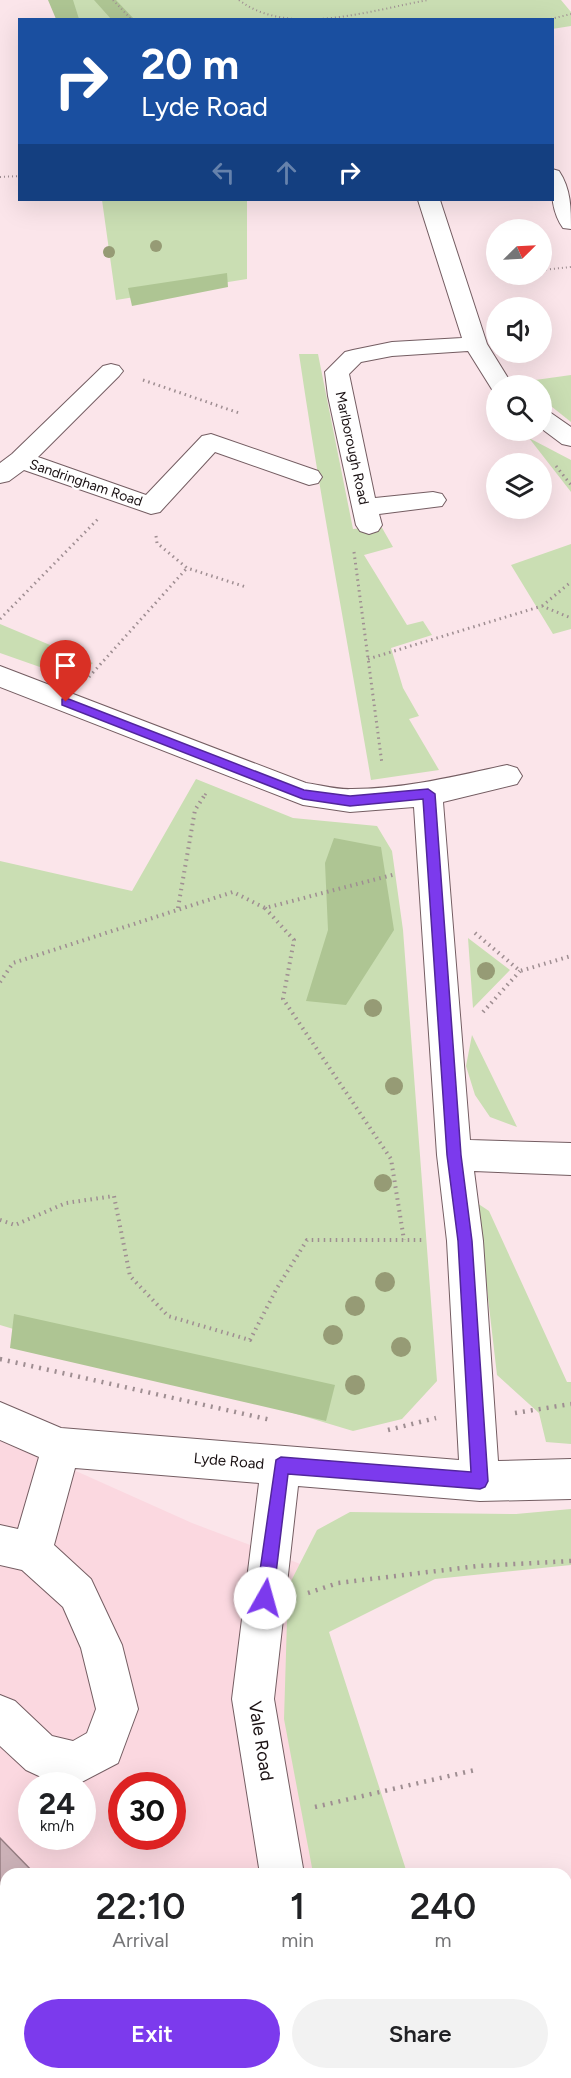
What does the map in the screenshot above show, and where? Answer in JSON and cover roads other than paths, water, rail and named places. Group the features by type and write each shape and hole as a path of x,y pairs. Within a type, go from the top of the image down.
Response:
{"street":[{"path":"554,180 571,223"},
{"path":"429,201 475,344 494,375"},
{"name":"Marlborough Road","path":"433,500 367,516 340,396 337,372 353,357 392,349 475,344"},
{"name":"Sandringham Road","path":"0,475 21,460 111,371"},
{"path":"552,425 571,438"},
{"name":"Sandringham Road","path":"21,460 152,506 211,442 309,477"},
{"path":"0,676 303,794 350,801 387,798 428,794 507,776"},
{"path":"428,794 454,1155 465,1241 480,1481"},
{"path":"454,1155 571,1159"},
{"name":"Lyde Road","path":"0,1421 61,1447 480,1481 571,1479"},
{"path":"0,1716 41,1755 76,1763 103,1748 117,1708 101,1645 77,1593 16,1548 61,1447"},
{"name":"Vale Road","path":"281,1465 253,1699 281,1868"}]}
